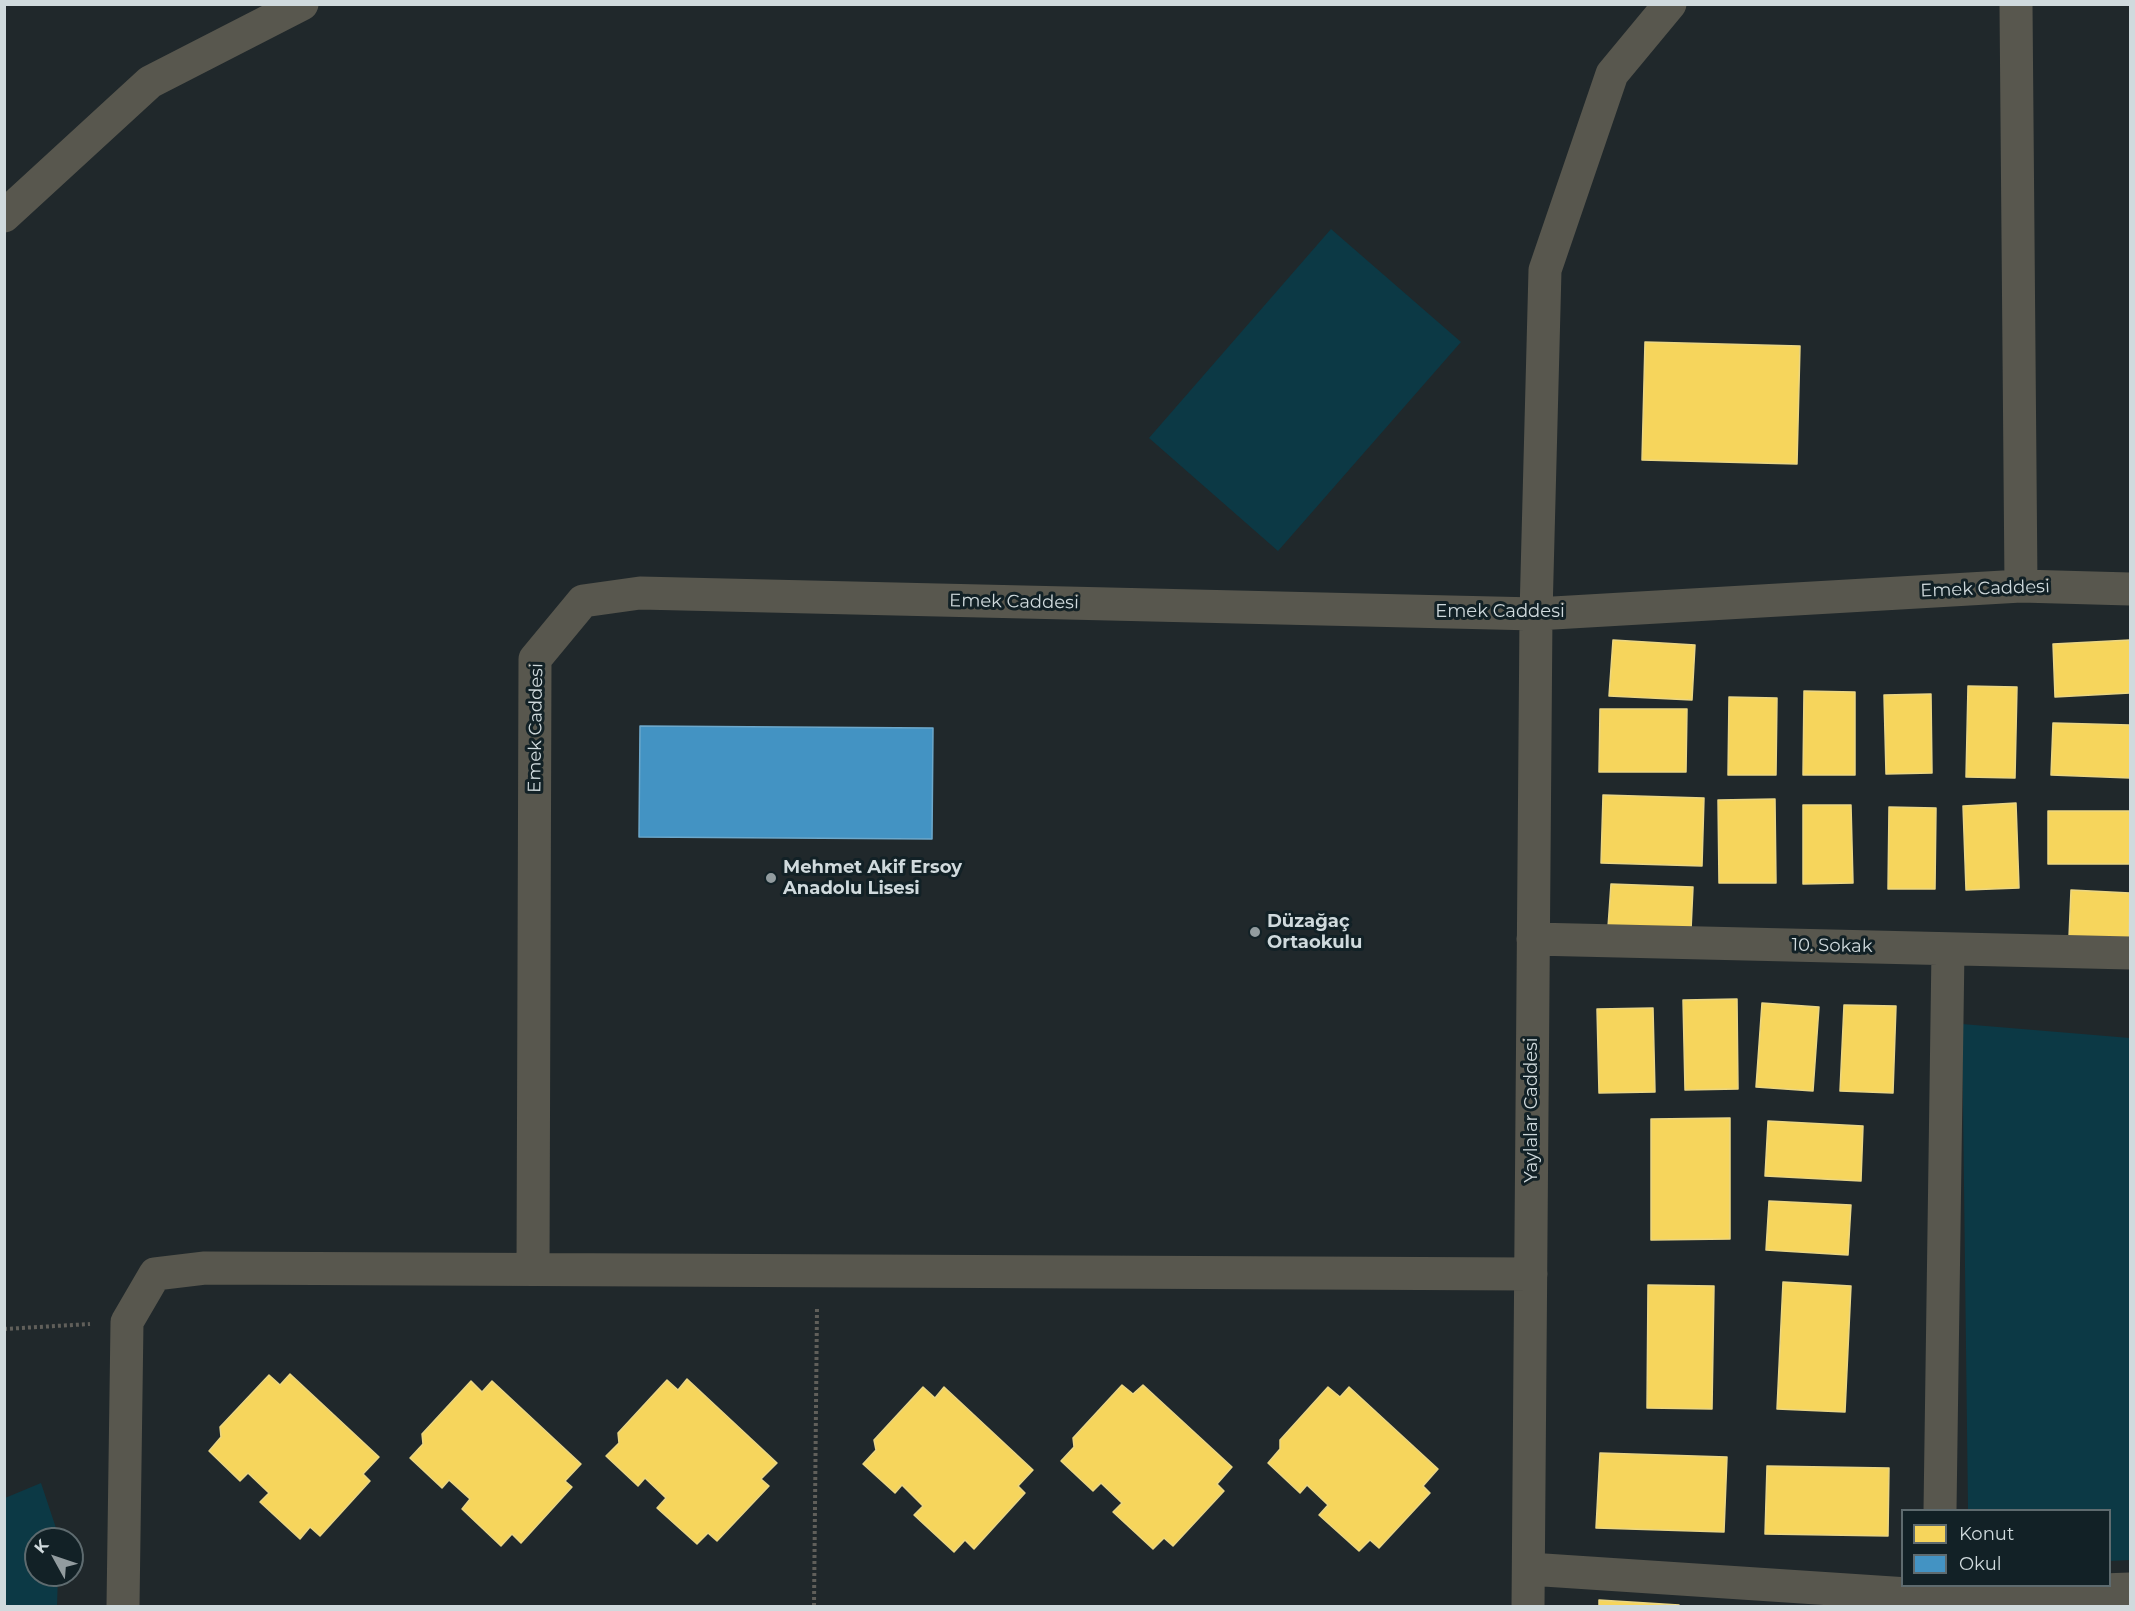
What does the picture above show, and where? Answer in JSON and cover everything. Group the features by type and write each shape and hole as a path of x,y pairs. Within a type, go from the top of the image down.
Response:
{"street":[{"path":"4,216 150,82 302,4"},
{"name":"Yaylalar Caddesi","path":"1528,1606 1536,614 1545,270 1612,74 1670,4"},
{"path":"2016,4 2021,586"},
{"name":"Emek Caddesi","path":"533,1269 535,659 584,601 652,594 1536,614 2021,586 2130,589"},
{"name":"10. Sokak","path":"1533,939 2130,953"},
{"path":"1940,1509 1948,949"},
{"path":"123,1606 126,1322 155,1274 205,1268 1531,1274"},
{"path":"1529,1569 1939,1591 2130,1589"}],"path":[{"path":"814,1606 818,1270"},
{"path":"4,1329 126,1322"}],"shaded area":[{"path":"1331,229 1461,342 1278,551 1149,438"},
{"path":"1962,1024 2130,1038 2130,1560 2111,1561 2111,1509 1968,1509"},
{"path":"41,1483 56,1527 24,1527 24,1587 58,1587 57,1606 5,1606 5,1498"}],"building: Konut":[{"path":"1645,342 1800,346 1797,464 1642,460"},
{"path":"1613,640 1695,645 1692,700 1609,696"},
{"path":"2130,640 2130,693 2055,697 2053,644"},
{"path":"1968,686 2017,687 2015,778 1966,777"},
{"path":"1804,691 1855,692 1855,775 1803,775"},
{"path":"1931,694 1932,773 1886,774 1884,695"},
{"path":"1729,697 1777,698 1776,775 1728,775"},
{"path":"1600,709 1687,709 1686,772 1599,772"},
{"path":"2053,723 2130,725 2130,778 2051,775"},
{"path":"1603,795 1704,798 1702,866 1601,863"},
{"path":"1775,799 1776,883 1719,883 1718,800"},
{"path":"2016,803 2019,888 1966,890 1963,806"},
{"path":"1803,805 1851,805 1853,883 1803,884"},
{"path":"1889,807 1936,808 1935,889 1888,889"},
{"path":"2048,811 2130,811 2130,864 2048,864"},
{"path":"1611,884 1693,887 1691,930 1608,927"},
{"path":"2071,890 2130,893 2129,940 2069,937"},
{"path":"1737,999 1738,1089 1685,1090 1683,1000"},
{"path":"1762,1003 1819,1007 1813,1091 1756,1087"},
{"path":"1844,1005 1896,1006 1893,1093 1840,1091"},
{"path":"1653,1008 1655,1092 1599,1093 1597,1009"},
{"path":"1730,1118 1730,1239 1651,1240 1651,1119"},
{"path":"1768,1121 1863,1126 1861,1181 1765,1176"},
{"path":"1769,1201 1851,1205 1848,1255 1766,1250"},
{"path":"1783,1282 1851,1286 1845,1412 1777,1409"},
{"path":"1648,1285 1714,1286 1712,1409 1647,1408"},
{"path":"290,1374 379,1457 363,1474 370,1481 320,1536 310,1527 300,1539 260,1502 269,1493 248,1473 240,1481 209,1451 221,1437 220,1427 269,1375 280,1385"},
{"path":"687,1379 777,1463 761,1479 769,1486 717,1541 708,1533 697,1544 657,1508 666,1498 645,1478 638,1486 606,1456 619,1443 618,1433 667,1380 678,1390"},
{"path":"471,1381 482,1392 492,1381 581,1464 565,1481 572,1487 521,1543 512,1534 501,1546 462,1509 470,1499 449,1480 442,1488 410,1458 423,1444 422,1434"},
{"path":"1122,1385 1133,1394 1143,1385 1232,1467 1217,1484 1224,1491 1173,1546 1164,1538 1153,1549 1113,1512 1122,1503 1101,1483 1093,1491 1061,1461 1074,1447 1073,1438"},
{"path":"923,1387 935,1398 944,1387 1033,1470 1018,1486 1025,1493 974,1549 965,1540 954,1552 914,1515 923,1506 902,1485 895,1493 863,1464 876,1450 874,1440"},
{"path":"1328,1387 1340,1397 1349,1387 1438,1469 1423,1486 1430,1493 1379,1548 1370,1540 1359,1551 1319,1515 1328,1505 1307,1485 1300,1493 1268,1463 1280,1449 1280,1440"},
{"path":"1600,1453 1727,1457 1724,1532 1596,1528"},
{"path":"1767,1466 1889,1468 1888,1536 1765,1534"},
{"path":"1599,1600 1679,1605 1679,1606 1599,1606"}],"building: Okul":[{"path":"640,726 933,728 932,839 639,837"}],"place":[{"name":"Mehmet Akif Ersoy Anadolu Lisesi","path":"771,878"},
{"name":"Düzağaç Ortaokulu","path":"1255,932"}]}
